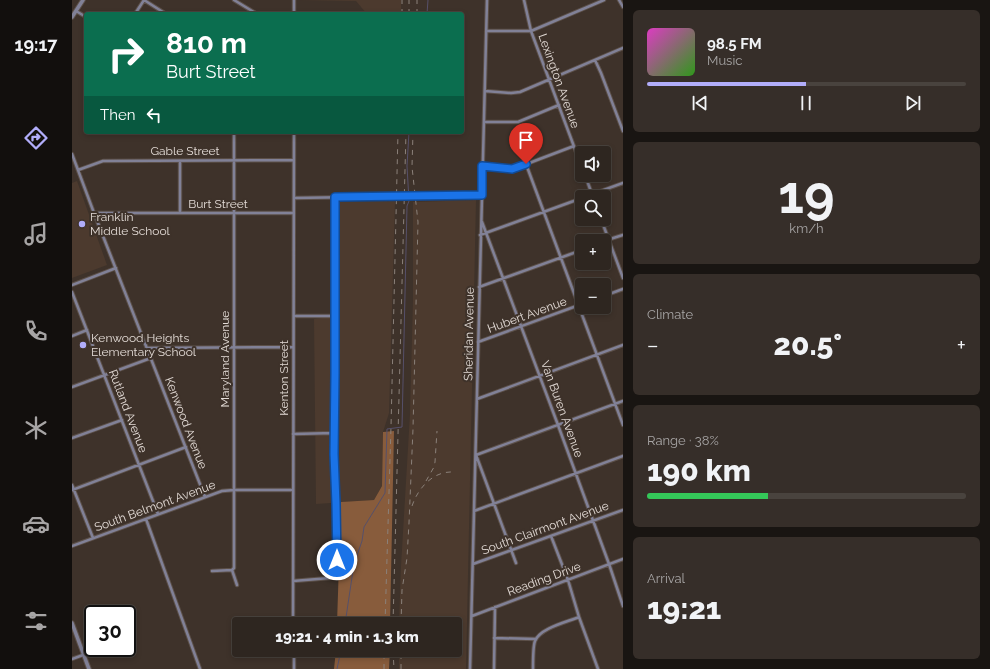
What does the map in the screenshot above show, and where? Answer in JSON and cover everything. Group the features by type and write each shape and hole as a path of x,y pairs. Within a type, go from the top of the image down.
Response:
{"street":[{"path":"72,17 83,0"},
{"path":"136,12 144,0 163,12"},
{"path":"234,0 254,12"},
{"path":"294,0 294,12"},
{"name":"Sheridan Avenue","path":"470,669 487,0"},
{"name":"Lexington Avenue","path":"524,0 531,31 574,146"},
{"path":"486,31 531,31 604,0"},
{"path":"619,0 623,7"},
{"path":"76,11 84,16"},
{"path":"484,91 516,93 623,48"},
{"path":"595,60 606,84 623,131"},
{"path":"484,122 518,122 559,105"},
{"name":"Maryland Avenue","path":"234,134 234,568 232,570 237,585"},
{"name":"Kenton Street","path":"294,134 294,617"},
{"path":"482,166 512,169 574,146"},
{"name":"Kenwood Avenue","path":"72,154 205,497"},
{"name":"Gable Street","path":"78,170 103,161 294,160"},
{"path":"180,161 180,213"},
{"path":"526,164 575,292"},
{"path":"606,190 623,183"},
{"path":"294,198 482,195"},
{"path":"293,581 327,579 333,577 336,573 337,557 334,433 335,197"},
{"path":"480,235 575,200"},
{"name":"Burt Street","path":"94,213 294,213"},
{"name":"Van Buren Avenue","path":"481,220 522,326 623,606"},
{"path":"611,239 623,234"},
{"path":"611,245 623,278"},
{"path":"479,287 575,252"},
{"path":"72,284 116,268"},
{"path":"611,293 623,289"},
{"name":"Rutland Avenue","path":"72,292 158,514"},
{"name":"Hubert Avenue","path":"478,342 575,307"},
{"path":"583,314 623,425"},
{"path":"294,316 335,316"},
{"path":"72,336 87,330"},
{"path":"477,399 623,345"},
{"path":"147,348 294,347"},
{"path":"72,387 151,358"},
{"path":"516,564 476,455 623,401"},
{"path":"72,438 122,420"},
{"path":"293,434 334,433"},
{"path":"73,490 186,447"},
{"path":"474,511 623,456"},
{"path":"72,485 93,538"},
{"name":"South Belmont Avenue","path":"72,546 222,491 293,490"},
{"name":"South Clairmont Avenue","path":"473,564 623,510"},
{"path":"146,519 200,669"},
{"path":"551,536 568,580 579,617 598,669"},
{"name":"Reading Drive","path":"472,616 623,559"},
{"path":"212,571 232,570"},
{"path":"494,669 495,607"},
{"path":"533,669 534,643 538,636 545,631 579,617"},
{"path":"72,623 84,655 72,659"},
{"path":"494,638 536,639"},
{"path":"85,657 89,669"},
{"path":"294,657 294,669"}],"shaded area":[{"path":"299,0 401,0 401,12 365,12 356,1"},
{"name":"Franklin Middle School","path":"77,181 107,265 72,278 72,183"},
{"path":"476,200 466,669 399,669 399,657 462,657 462,617 399,617 410,414 413,300 413,202"},
{"path":"395,201 389,413 383,432 382,486 374,500 316,504 314,319 338,316 339,202"},
{"path":"394,431 390,617 337,617 341,502 374,500 382,486 383,432"},
{"path":"335,657 390,657 389,669 334,669"}],"waterway":[{"path":"427,12 428,0"},
{"path":"346,617 354,564 362,541 364,527 385,493 387,429 402,427 407,206 409,201 407,166 409,134"},
{"path":"337,669 340,657"}],"railway":[{"path":"402,0 402,12"},
{"path":"409,0 409,12"},
{"path":"417,0 417,12"},
{"path":"385,617 398,134"},
{"path":"393,617 406,134"},
{"path":"401,617 402,590 407,558 413,429 418,222 412,167 413,134"},
{"path":"426,481 434,467 437,431"},
{"path":"412,506 418,493 427,482 439,474 453,472"},
{"path":"384,657 384,669"},
{"path":"393,657 394,669"},
{"path":"401,657 401,669"}],"place":[{"name":"Franklin Middle School","path":"82,224"},
{"name":"Kenwood Heights Elementary School","path":"83,345"}],"route":[{"path":"337,560 334,454 335,197 482,195 482,166 512,169 526,164"}]}
